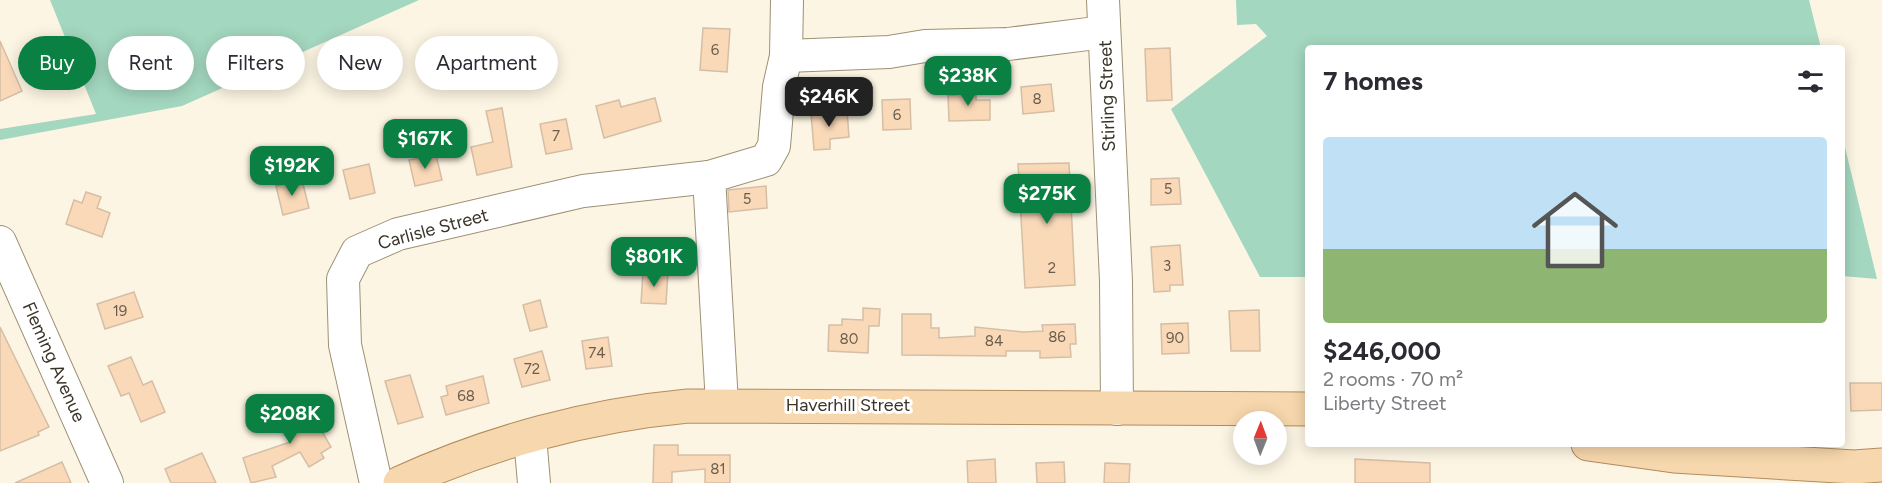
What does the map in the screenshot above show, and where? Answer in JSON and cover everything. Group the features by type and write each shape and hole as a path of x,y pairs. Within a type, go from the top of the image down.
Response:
{"main road":[{"name":"Haverhill Street","path":"400,483 431,469 530,437 568,426 651,409 722,404 1305,409"},
{"path":"1610,447 1674,456 1854,467 1882,465"}],"street":[{"name":"Carlisle Street","path":"376,483 345,345 343,279 357,252 398,234 584,191 709,177 766,160 774,146 779,87 786,57 787,0"},
{"name":"Stirling Street","path":"1103,0 1116,281 1117,409"},
{"path":"786,57 889,52 925,46 1008,44 1104,32"},
{"path":"709,177 722,404"},
{"name":"Fleming Avenue","path":"0,242 107,483"},
{"path":"530,437 534,483"}],"green space":[{"path":"50,0 419,0 339,36 317,36 317,46 305,51 305,36 206,36 206,90 218,90 182,106 0,140 0,129 96,114 86,90 96,90 96,36 65,36"},
{"path":"1236,0 1809,0 1820,45 1305,45 1305,277 1260,277 1171,109 1267,36 1256,24 1237,25"},
{"path":"1845,147 1877,279 1845,276"}],"building":[{"path":"703,28 730,29 727,72 700,70"},
{"path":"0,41 18,82 18,90 22,91 0,101"},
{"path":"1170,48 1172,100 1147,101 1145,49"},
{"path":"1051,84 1054,111 1023,114 1021,87"},
{"path":"976,91 976,100 990,100 990,120 949,121 948,95 955,95 955,92"},
{"path":"655,98 661,121 604,138 596,106 619,100 621,107"},
{"path":"910,99 911,129 883,130 882,100"},
{"path":"502,108 512,167 477,175 471,147 493,142 486,111"},
{"path":"847,110 849,137 830,139 830,149 814,150 811,113"},
{"path":"566,119 572,149 546,154 540,124"},
{"path":"436,155 442,180 415,186 409,160"},
{"path":"1069,163 1075,285 1025,288 1018,164"},
{"path":"369,164 375,193 350,199 343,170"},
{"path":"1179,178 1181,204 1151,205 1151,179"},
{"path":"302,180 309,208 283,215 276,186"},
{"path":"766,186 767,208 729,212 728,190"},
{"path":"86,192 101,197 97,208 110,213 102,237 66,224 74,200 82,203"},
{"path":"1180,245 1183,285 1170,285 1170,291 1154,292 1151,247"},
{"path":"643,271 668,272 666,304 641,303"},
{"path":"134,292 143,317 105,329 97,304"},
{"path":"540,300 547,327 530,331 523,305"},
{"path":"863,308 880,309 879,326 869,326 868,353 828,351 829,325 842,325 842,319 863,320"},
{"path":"1259,310 1260,351 1231,351 1229,311"},
{"path":"902,314 931,314 931,328 939,328 939,338 975,336 975,327 1023,332 1043,331 1042,325 1075,324 1076,344 1070,344 1071,357 1040,358 1040,351 1006,351 1006,356 902,355"},
{"path":"1188,323 1189,353 1162,354 1161,324"},
{"path":"0,327 49,427 38,432 39,435 0,451"},
{"path":"608,337 612,366 586,369 582,341"},
{"path":"542,351 550,380 522,387 514,359"},
{"path":"131,357 143,385 152,381 165,412 141,422 129,393 121,396 108,366"},
{"path":"410,375 423,417 398,424 385,381"},
{"path":"483,376 489,403 446,415 441,397 448,395 446,386"},
{"path":"1850,383 1882,383 1882,410 1851,411"},
{"path":"305,402 331,447 321,453 324,458 309,467 300,452 272,466 276,477 251,483 243,458 290,442 277,419"},
{"path":"654,445 678,445 678,455 730,455 730,483 705,483 705,469 672,472 672,483 653,483"},
{"path":"202,453 216,483 171,483 165,469"},
{"path":"995,459 996,483 968,483 967,461"},
{"path":"1355,459 1430,463 1430,483 1355,483"},
{"path":"62,462 71,483 15,483"},
{"path":"1064,462 1065,483 1037,483 1036,463"},
{"path":"1105,463 1130,464 1129,483 1104,483"}]}
